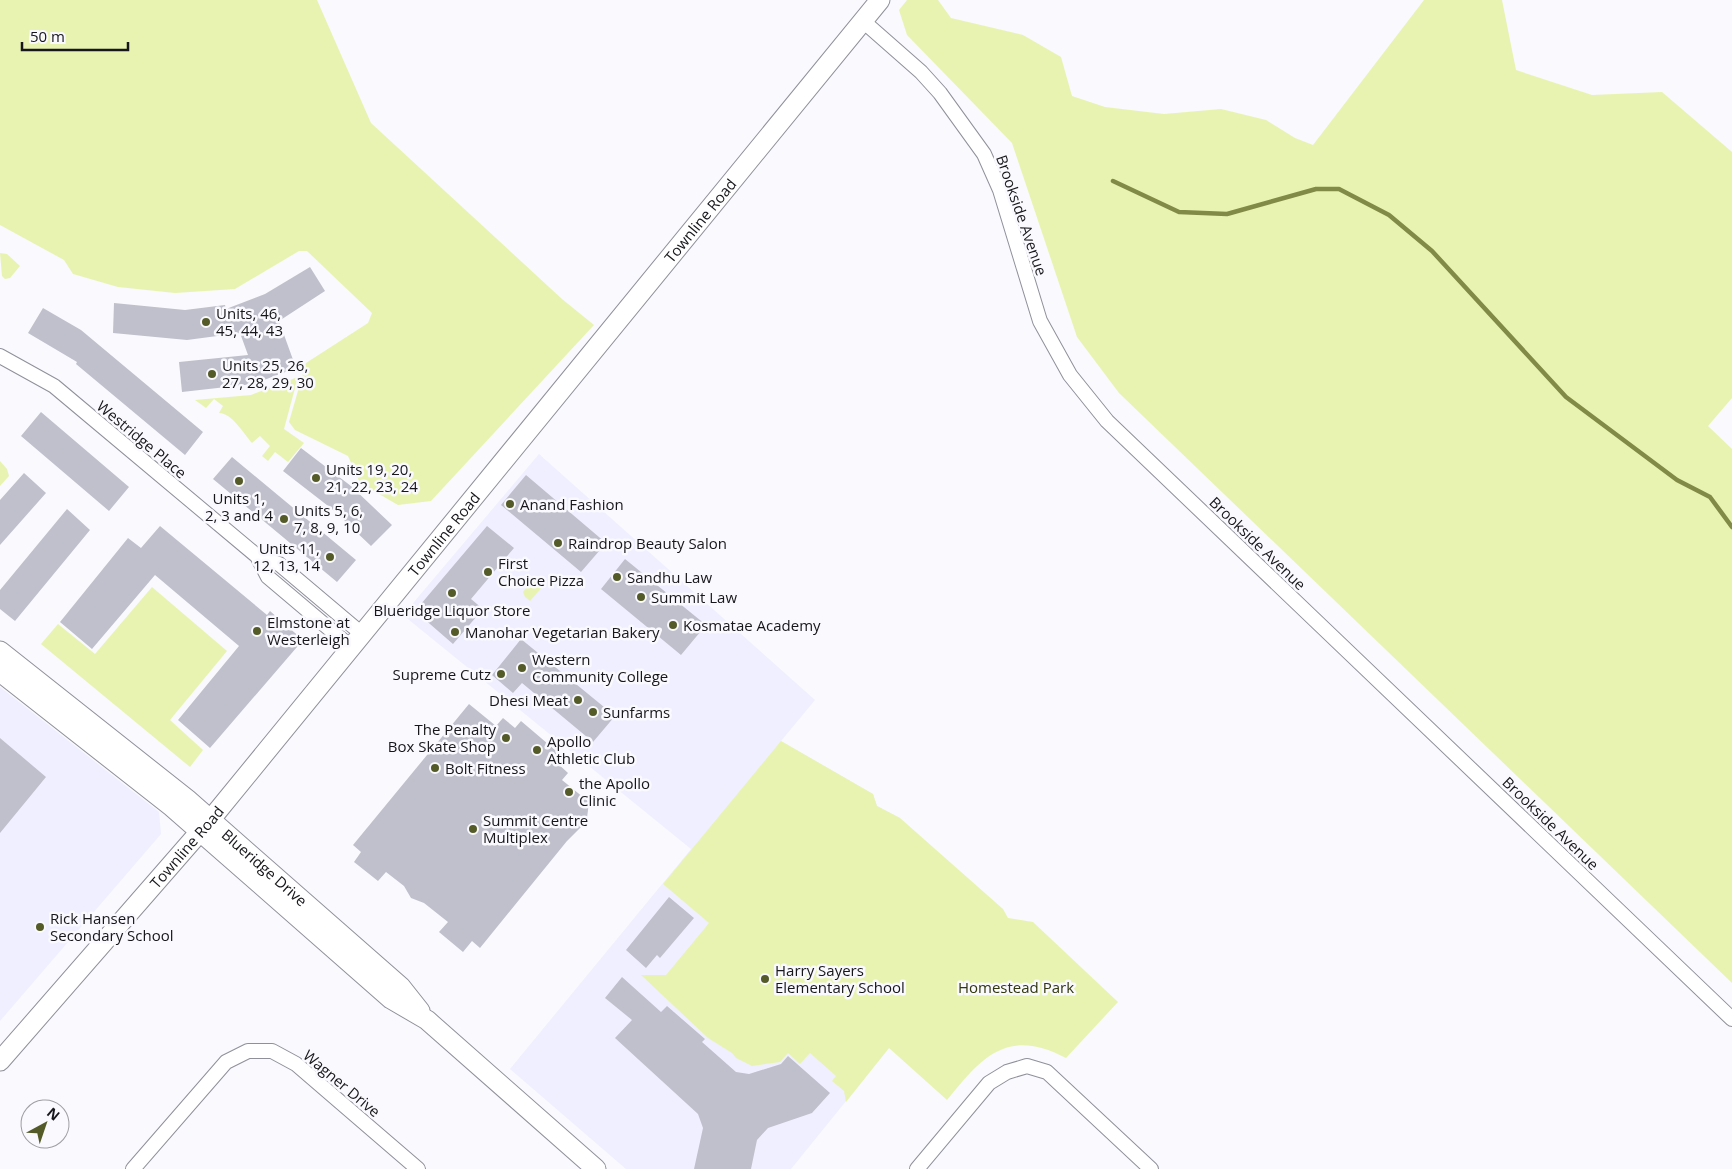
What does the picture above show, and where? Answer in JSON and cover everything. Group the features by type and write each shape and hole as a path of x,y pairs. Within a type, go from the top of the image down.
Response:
{"street":[{"name":"Townline Road","path":"0,1061 206,825 880,0"},
{"name":"Brookside Avenue","path":"863,21 921,72 940,93 984,154 1000,190 1040,321 1070,375 1106,421 1732,1019"},
{"name":"Westridge Place","path":"0,356 54,386 257,556 268,577 357,641"},
{"name":"Blueridge Drive","path":"0,651 401,987 427,1020 596,1169"},
{"name":"Blueridge Drive","path":"0,672 206,825"},
{"name":"Wagner Drive","path":"133,1169 226,1062 248,1051 272,1051 296,1064 418,1169"},
{"path":"917,1169 989,1082 1007,1072 1027,1066 1047,1072 1151,1169"}],"shaded area":[{"path":"539,454 815,700 781,741 873,794 877,806 900,818 889,1048 791,1169 626,1169 510,1069 691,849 403,615"},
{"name":"Rick Hansen Secondary School","path":"0,687 159,812 161,834 0,1021"}],"green space":[{"path":"0,0 317,0 371,123 562,299 594,325 431,501 398,505 360,483 348,456 295,430 289,422 306,363 368,323 372,313 307,251 299,251 235,289 175,293 118,287 73,274 64,260 0,225"},
{"path":"907,0 938,0 951,18 1023,35 1061,57 1072,96 1105,107 1164,114 1221,109 1266,120 1295,138 1313,145 1424,0 1502,0 1516,70 1592,95 1662,92 1732,152 1732,398 1708,426 1732,449 1732,983 1119,393 1077,337 1012,143 907,35 899,10"},
{"path":"0,253 7,254 20,266 10,278 5,279 2,276"},
{"path":"298,377 284,429 304,443 288,462 275,452 268,461 262,456 270,446 260,436 252,443 233,420 219,413 223,406 214,399 206,408 195,400 251,395"},
{"path":"0,461 7,469 9,476 0,486"},
{"path":"533,579 538,579 544,585 530,601 523,592"},
{"path":"152,587 227,651 170,720 203,750 190,767 41,644 58,624 95,654"},
{"name":"Harry Sayers Elementary School","path":"781,741 873,794 877,806 900,818 1003,909 1008,918 1033,922 1118,1002 1066,1058 1045,1049 1027,1045 1012,1046 998,1051 984,1060 947,1100 889,1048 846,1102 844,1091 832,1081 836,1076 810,1053 800,1064 788,1053 780,1062 752,1066 736,1058 732,1053 708,1038 641,975 666,975 709,923 663,884"}],"building":[{"path":"310,267 325,291 279,321 296,368 253,384 182,392 179,362 248,355 240,333 187,340 113,333 114,303 185,310 225,305 226,309 265,294"},
{"path":"43,308 81,330 203,432 185,455 76,364 77,362 28,333"},
{"path":"41,412 129,487 109,511 21,436"},
{"path":"301,448 351,486 392,525 371,546 332,509 283,471"},
{"path":"232,457 356,560 337,582 213,479"},
{"path":"24,473 46,493 0,545 0,500"},
{"path":"526,475 606,543 581,572 501,505"},
{"path":"67,509 90,530 15,621 0,609 0,590"},
{"name":"Elmstone at Westerleigh","path":"160,526 267,615 270,611 303,640 210,748 178,720 239,646 155,575 92,649 60,622 128,538 141,548"},
{"path":"487,526 514,548 471,599 483,609 453,644 415,611"},
{"path":"625,559 706,625 681,655 601,589"},
{"path":"521,639 615,716 593,742 522,683 513,693 492,675"},
{"name":"Summit Centre Multiplex","path":"469,704 496,726 503,718 515,728 521,721 561,755 556,762 568,773 562,780 589,802 587,818 582,826 567,841 480,948 472,941 463,952 439,932 448,922 424,903 411,898 404,886 386,872 378,881 354,862 361,852 353,845"},
{"path":"0,738 46,777 0,833"},
{"path":"669,897 694,918 660,958 657,955 646,968 626,950"},
{"path":"622,977 661,1012 667,1006 705,1039 702,1042 736,1072 749,1074 781,1064 788,1056 830,1093 812,1113 768,1128 757,1140 751,1169 694,1169 703,1128 698,1114 615,1038 632,1020 605,998"}],"waterway":[{"path":"1113,181 1179,212 1227,214 1316,189 1339,189 1389,215 1432,251 1566,397 1677,480 1710,497 1732,527"}],"place":[{"name":"Units, 46, 45, 44, 43","path":"206,322"},
{"name":"Units 25, 26, 27, 28, 29, 30","path":"212,374"},
{"name":"Units 19, 20, 21, 22, 23, 24","path":"316,478"},
{"name":"Units 1, 2, 3 and 4","path":"239,481"},
{"name":"Anand Fashion","path":"510,504"},
{"name":"Units 5, 6, 7, 8, 9, 10","path":"284,519"},
{"name":"Raindrop Beauty Salon","path":"558,543"},
{"name":"Units 11, 12, 13, 14","path":"330,557"},
{"name":"First Choice Pizza","path":"488,572"},
{"name":"Sandhu Law","path":"617,577"},
{"name":"Blueridge Liquor Store","path":"452,593"},
{"name":"Summit Law","path":"641,597"},
{"name":"Kosmatae Academy","path":"673,625"},
{"name":"Elmstone at Westerleigh","path":"257,631"},
{"name":"Manohar Vegetarian Bakery","path":"455,632"},
{"name":"Western Community College","path":"522,668"},
{"name":"Supreme Cutz","path":"501,674"},
{"name":"Dhesi Meat","path":"578,700"},
{"name":"Sunfarms","path":"593,712"},
{"name":"The Penalty Box Skate Shop","path":"506,738"},
{"name":"Apollo Athletic Club","path":"537,750"},
{"name":"Bolt Fitness","path":"435,768"},
{"name":"the Apollo Clinic","path":"569,792"},
{"name":"Summit Centre Multiplex","path":"473,829"},
{"name":"Rick Hansen Secondary School","path":"40,927"},
{"name":"Harry Sayers Elementary School","path":"765,979"}],"park label":[{"name":"Homestead Park","path":"1016,987"}]}
